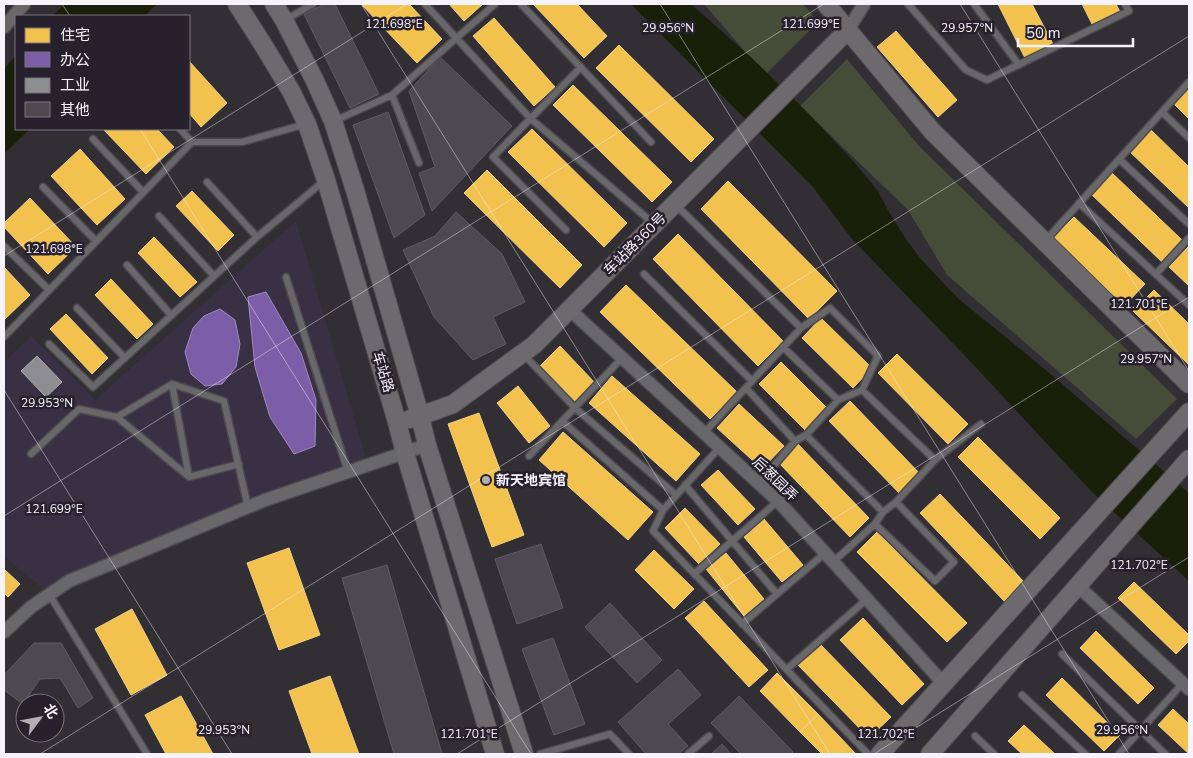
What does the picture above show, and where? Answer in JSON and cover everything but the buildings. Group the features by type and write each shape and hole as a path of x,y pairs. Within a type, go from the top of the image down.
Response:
{"main road":[{"name":"车站路","path":"237,4 286,83 307,124 326,180 495,754"},
{"name":"车站路","path":"274,4 315,81 333,121 355,190 427,445 524,754"},
{"path":"826,4 932,131 1189,384"},
{"name":"车站路360号","path":"397,422 453,404 534,345 848,30"},
{"path":"880,754 1189,412"},
{"path":"930,754 1189,459"}],"street":[{"path":"4,27 24,4"},
{"path":"848,30 864,4"},
{"name":"后葱园弄","path":"570,310 778,501 944,684"},
{"path":"4,632 31,607 69,581 248,507 427,445"},
{"path":"1078,586 1186,686"}],"lane":[{"path":"284,20 313,4"},
{"path":"424,4 530,118 654,225"},
{"path":"333,121 392,95 495,4"},
{"path":"521,4 651,142"},
{"path":"908,4 966,70 988,80 1129,11 1125,4"},
{"path":"974,4 1019,65"},
{"path":"566,230 493,157 580,67"},
{"path":"1044,242 1189,82"},
{"path":"392,95 418,163"},
{"path":"1162,112 1189,138"},
{"path":"4,337 192,142 242,142 307,124"},
{"path":"181,130 192,142"},
{"path":"94,139 143,192"},
{"path":"1120,159 1189,224"},
{"path":"50,344 93,388 257,237 326,180"},
{"path":"207,182 257,237"},
{"path":"44,186 96,241"},
{"path":"1079,203 1189,305"},
{"path":"675,204 801,328"},
{"path":"159,216 214,276"},
{"path":"1156,274 1189,238"},
{"path":"4,246 49,290"},
{"path":"127,265 172,315"},
{"path":"644,274 752,381"},
{"path":"286,277 348,472"},
{"path":"77,308 125,358"},
{"path":"704,433 801,328 830,308 878,356 862,390 838,400 806,435 795,440 759,483"},
{"path":"783,347 838,400"},
{"path":"523,354 575,408 676,495"},
{"path":"529,456 622,358"},
{"path":"117,417 172,384 224,401 248,507"},
{"path":"172,384 189,477"},
{"path":"746,388 795,440"},
{"path":"862,390 935,460"},
{"path":"31,454 79,409 117,417 189,477"},
{"path":"562,421 663,510"},
{"path":"742,624 777,594 875,524 884,512 896,502 935,460 981,424"},
{"path":"806,435 884,512"},
{"path":"720,448 663,510 653,531 868,754"},
{"path":"189,477 239,464"},
{"path":"685,485 777,594"},
{"path":"694,574 778,501"},
{"path":"875,524 935,581 954,562 896,502"},
{"path":"49,594 148,754"},
{"path":"787,669 866,599"},
{"path":"1062,654 1165,754"},
{"path":"1119,754 1186,686"},
{"path":"1022,695 1084,754"},
{"path":"540,754 565,751 610,734 629,754"},
{"path":"688,754 709,736"},
{"path":"975,736 994,754"}],"shaded area":[{"path":"64,4 157,4 145,15 54,15"},
{"path":"631,4 691,4 754,60 854,162 878,191 890,214 920,258 961,301 1041,366 1189,493 1189,581 1092,492 969,360 852,239 813,187"},
{"path":"704,4 803,4 818,22 765,75"},
{"path":"15,56 15,130 29,130 4,154 4,69"},
{"path":"847,59 919,146 1177,399 1136,439 947,275 908,210 800,106"},
{"path":"296,221 368,465 248,507 49,594 4,556 4,363 31,336 95,400"}],"place":[{"name":"新天地宾馆","path":"486,480"}]}
